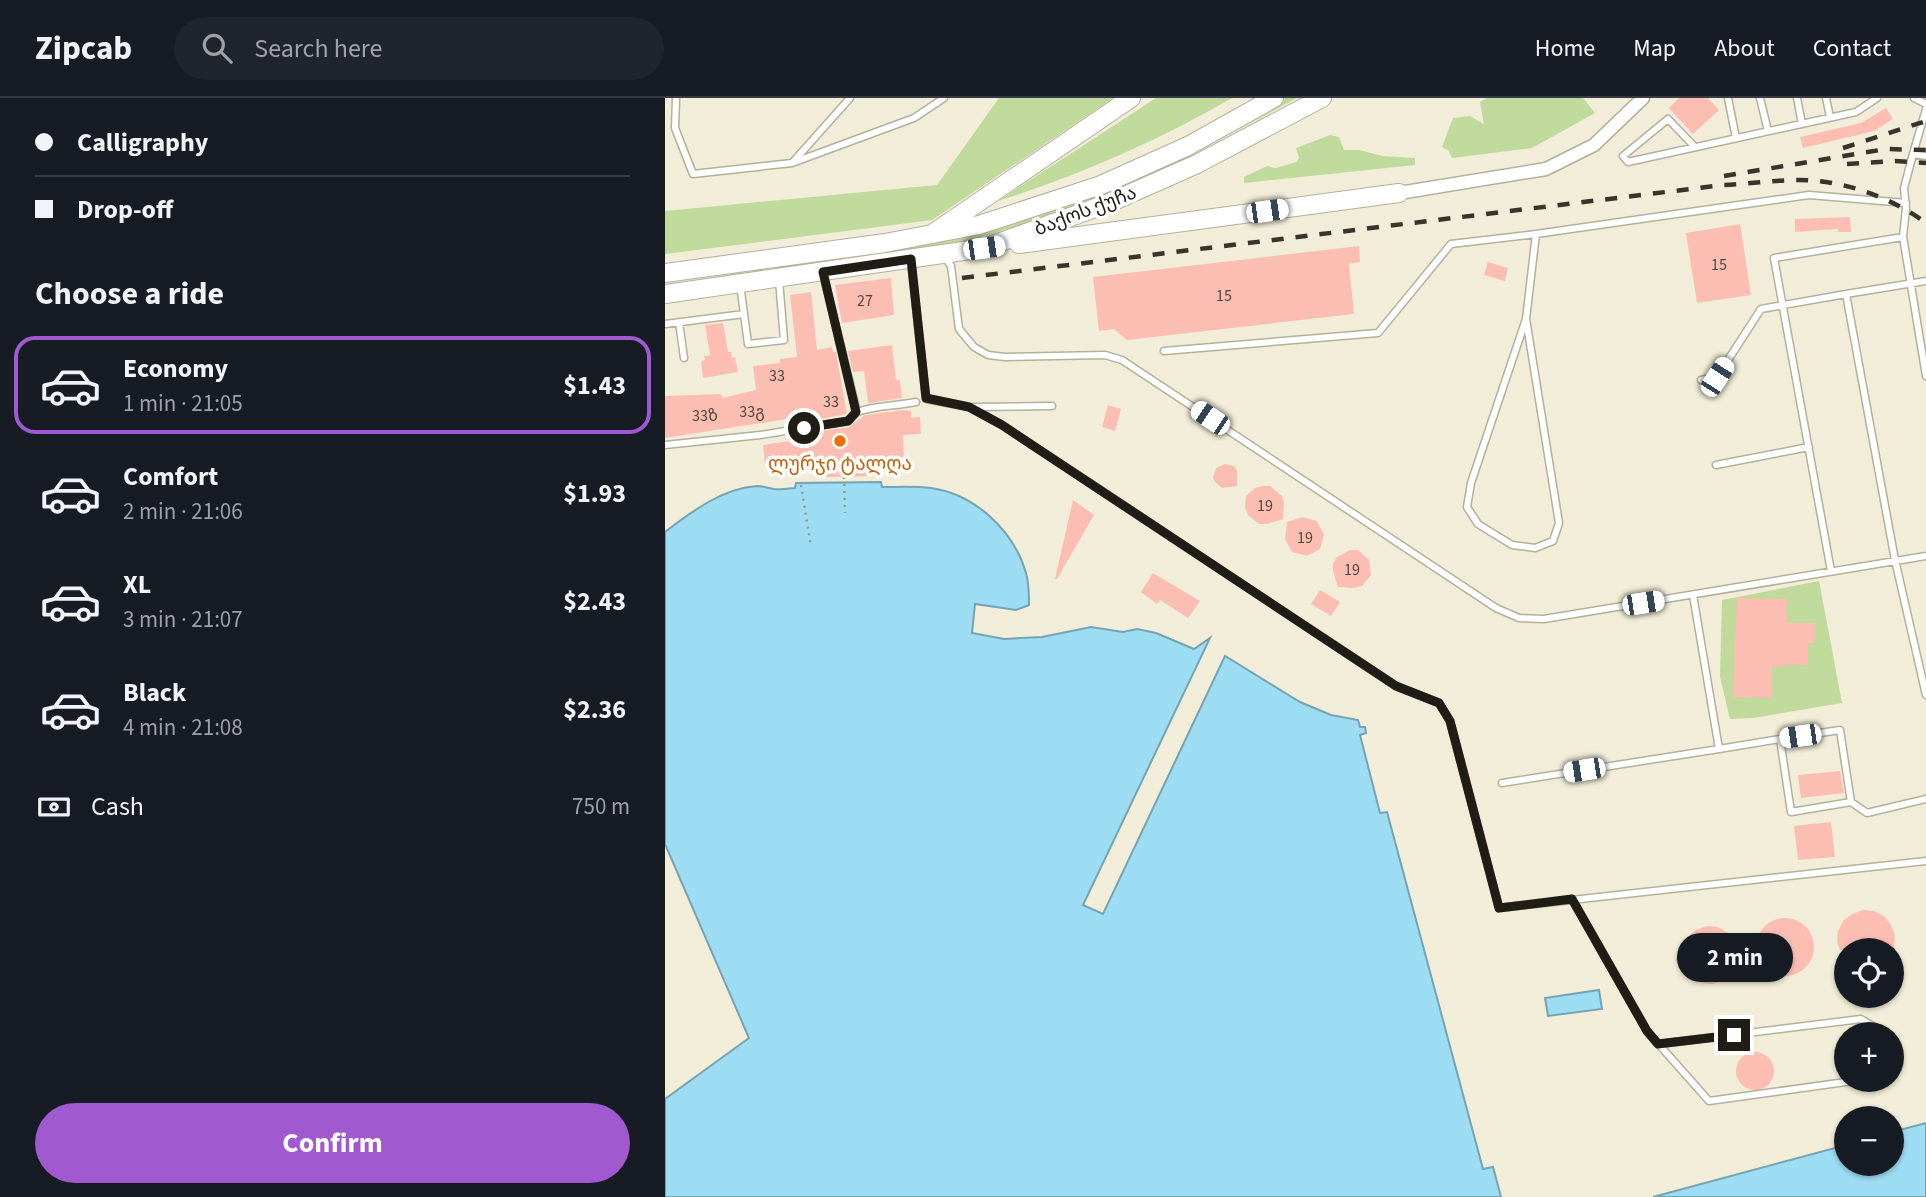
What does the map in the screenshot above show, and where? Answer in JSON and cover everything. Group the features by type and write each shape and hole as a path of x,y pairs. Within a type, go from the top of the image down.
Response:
{"main road":[{"path":"929,236 1131,98"},
{"name":"ბაქოს ქუჩა","path":"665,273 929,236 979,225 1101,185 1188,146 1274,98"},
{"name":"ბაქოს ქუჩა","path":"665,294 984,248 1109,203 1197,164 1322,98"},
{"path":"984,248 1399,193"}],"street":[{"path":"1399,193 1546,169 1594,145 1643,98"}],"lane":[{"path":"676,98 675,128 693,174 792,163 914,118 944,98"},
{"path":"792,163 850,98"},
{"path":"1728,98 1735,138"},
{"path":"1760,98 1768,131"},
{"path":"1797,98 1802,124"},
{"path":"1826,98 1830,117"},
{"path":"1695,147 1668,119 1623,156 1628,162 1856,112 1867,101 1877,98"},
{"path":"1914,98 1926,104"},
{"path":"1926,109 1904,188 1906,203 1903,237 1926,376"},
{"path":"1913,155 1926,156"},
{"path":"1164,351 1378,333 1451,244 1809,195 1906,203"},
{"path":"1526,319 1559,523 1553,541 1535,548 1513,545 1501,538 1478,524 1467,507 1471,483 1526,319 1536,234"},
{"path":"1831,571 1774,258 1903,237"},
{"path":"943,255 951,267 959,328 974,347 988,355 1005,357 1105,355 1122,360 1496,608 1519,618 1543,619 1926,556"},
{"path":"911,259 926,398 969,407 1052,406"},
{"path":"823,272 856,412"},
{"path":"740,284 748,344 785,340 779,279"},
{"path":"1701,380 1717,377 1761,309 1926,281"},
{"path":"1846,294 1895,560 1926,695"},
{"path":"665,324 744,314"},
{"path":"679,322 684,358"},
{"path":"665,445 760,435 848,421 856,412 868,408 895,407 916,402"},
{"path":"969,407 1002,425 1396,686 1439,703 1450,721 1499,908 1926,861"},
{"path":"1716,465 1809,447"},
{"path":"1693,595 1719,749"},
{"path":"1502,783 1840,730 1851,802"},
{"path":"1780,739 1791,812 1851,802 1867,813 1926,799"},
{"path":"1572,899 1647,1031 1709,1101 1834,1084"},
{"path":"1837,1022 1861,1019 1866,1022"},
{"path":"1658,1044 1834,1022"}],"path":[{"path":"844,477 845,513"},
{"path":"801,485 811,547"}],"green space":[{"path":"999,98 1113,98 932,220 665,254 665,211 937,185"},
{"path":"1156,98 1232,98 1176,129 1118,156 998,201"},
{"path":"1284,98 1297,98 1142,181 1059,214 942,248 821,264 820,260 938,242 1047,212 1126,182"},
{"path":"1487,98 1583,98 1595,113 1532,148 1452,158 1448,150 1442,147 1453,118 1470,116 1484,124 1480,102"},
{"path":"1330,135 1339,137 1344,150 1415,158 1415,165 1244,183 1244,177 1267,166 1276,168 1297,162 1299,158 1296,148"},
{"path":"1819,581 1842,703 1753,718 1730,719 1720,677 1722,600"}],"water":[{"path":"881,482 882,487 931,488 963,498 991,517 1012,543 1026,573 1029,605 1016,610 975,604 972,633 1004,639 1042,637 1091,627 1123,632 1137,629 1156,633 1194,649 1210,638 1083,905 1103,914 1225,656 1300,702 1331,715 1358,720 1360,727 1365,727 1366,733 1360,735 1380,813 1387,812 1483,1169 1493,1167 1501,1197 665,1197 665,1099 749,1038 665,844 665,532 708,502 744,488 795,488 796,483"},
{"path":"1599,990 1602,1009 1548,1016 1545,998"},
{"path":"1926,1123 1926,1197 1653,1197 1834,1148 1834,1176 1904,1176 1904,1129"}],"building":[{"path":"1679,98 1708,98 1719,110 1693,134 1669,108"},
{"path":"1886,108 1893,119 1874,131 1803,148 1800,137 1861,123"},
{"path":"1850,217 1851,232 1838,232 1838,229 1795,232 1795,219"},
{"path":"1740,224 1751,295 1697,303 1686,233"},
{"path":"1359,246 1360,262 1349,264 1354,314 1127,340 1114,329 1099,331 1093,277"},
{"path":"1488,262 1508,268 1505,281 1484,275"},
{"path":"891,278 894,315 842,323 835,285"},
{"path":"811,292 817,350 832,347 833,352 836,352 847,414 788,425 787,419 665,438 665,396 721,394 722,398 756,390 753,366 780,363 780,359 797,357 790,295"},
{"path":"723,323 728,352 731,352 732,358 735,357 738,372 703,378 701,361 705,360 704,356 710,355 705,325"},
{"path":"892,345 896,380 900,380 902,398 868,403 864,371 853,372 848,351"},
{"path":"1108,405 1121,409 1115,431 1102,427"},
{"path":"911,411 911,418 920,417 921,434 903,435 904,468 878,465 880,476 824,477 822,462 808,463 808,457 765,463 763,445 790,441 790,436 849,427 865,415"},
{"path":"1225,464 1234,466 1237,470 1237,486 1222,488 1215,482 1213,478 1216,468"},
{"path":"1270,486 1282,496 1283,519 1259,524 1248,515 1245,507 1246,496 1255,488"},
{"path":"1073,500 1094,515 1055,579"},
{"path":"1302,517 1317,521 1324,535 1320,549 1307,556 1292,552 1285,539 1287,522"},
{"path":"1350,550 1358,550 1369,560 1371,575 1362,586 1338,587 1333,564 1337,557"},
{"path":"1153,573 1200,601 1188,618 1160,600 1157,604 1141,592"},
{"path":"1320,590 1340,602 1331,616 1311,604"},
{"path":"1737,598 1787,599 1787,623 1815,623 1815,643 1808,643 1808,665 1772,667 1772,698 1733,697"},
{"path":"1840,771 1844,793 1801,798 1798,775"},
{"path":"1831,822 1835,857 1798,860 1794,826"},
{"path":"1863,910 1884,916 1891,925 1895,938 1837,938 1843,921"},
{"path":"1785,918 1801,923 1809,931 1814,947 1809,963 1801,971 1785,976 1769,971 1761,963 1756,947 1761,931 1769,923"},
{"path":"1707,926 1718,927 1728,933 1739,952 1733,973 1713,984 1692,978 1682,960 1675,961 1687,937"},
{"path":"1755,1052 1769,1057 1774,1071 1769,1085 1755,1090 1741,1085 1736,1071 1741,1057"}],"railway":[{"path":"1843,148 1926,121"},
{"path":"1724,176 1886,149 1926,150"},
{"path":"1847,164 1895,161 1926,163"},
{"path":"962,278 1723,185 1780,181 1816,181 1849,187 1898,205 1926,223"}],"place":[{"name":"ლურჯი ტალღა","path":"840,441"}],"route":[{"path":"804,428 848,421 856,412 823,272 911,259 926,398 969,407 1002,425 1396,686 1439,703 1450,721 1499,908 1572,899 1647,1031 1658,1044 1734,1035"}]}
